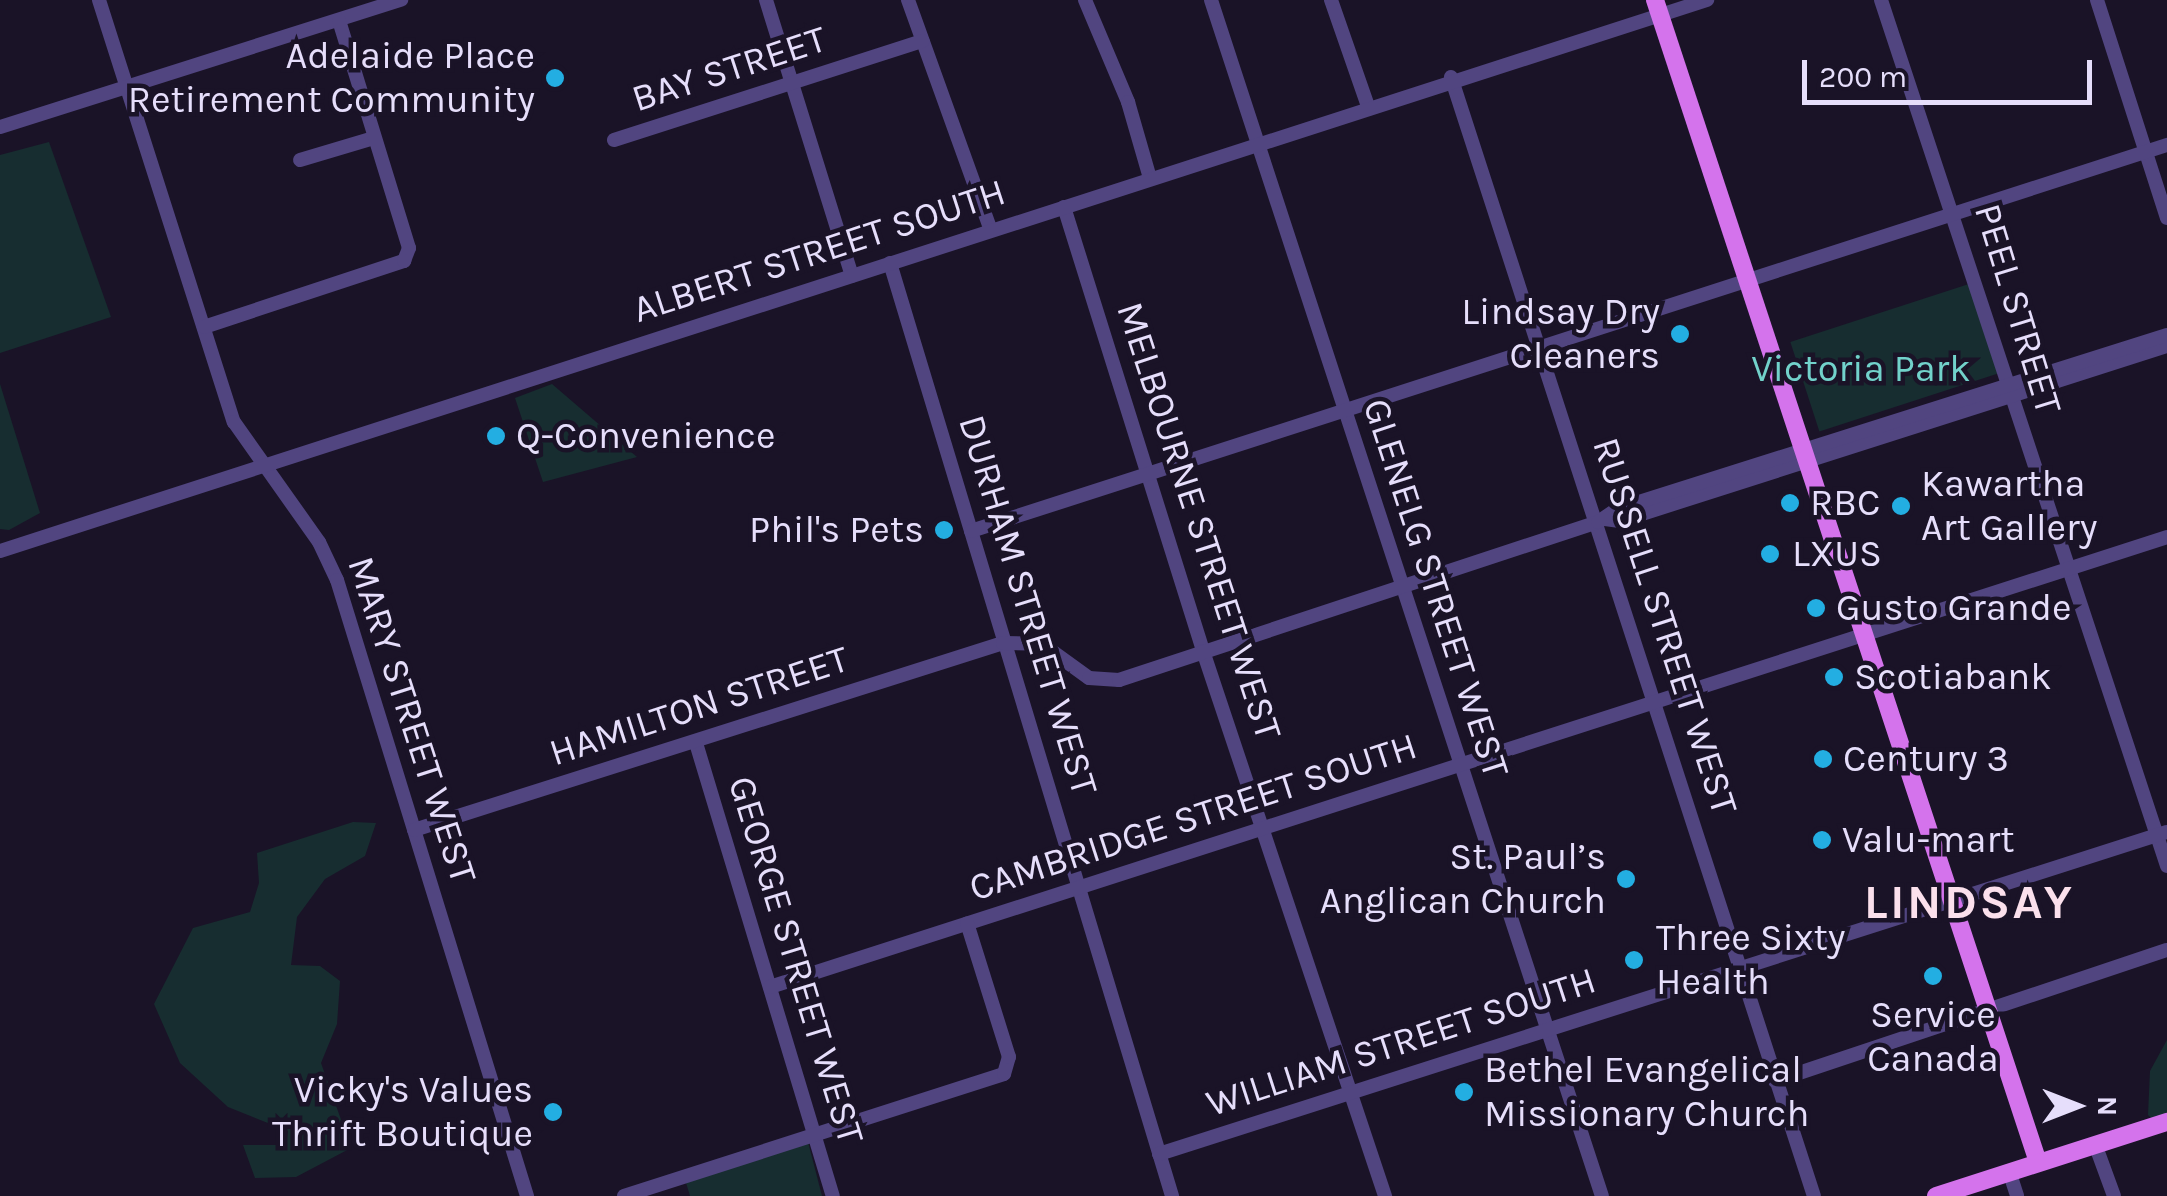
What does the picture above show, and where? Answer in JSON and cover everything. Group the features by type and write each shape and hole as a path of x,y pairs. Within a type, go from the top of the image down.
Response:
{"main road":[{"path":"1657,8 2038,1162"},
{"path":"1936,1196 2167,1122"}],"street":[{"name":"MARY STREET WEST","path":"100,0 234,422 319,542 337,580 527,1196"},
{"path":"0,127 401,0"},
{"path":"766,0 852,276"},
{"path":"908,0 991,230"},
{"path":"1085,0 1128,102 1150,178"},
{"name":"GLENELG STREET WEST","path":"1211,0 1458,766 1602,1196"},
{"path":"1330,0 1369,109"},
{"name":"ALBERT STREET SOUTH","path":"0,551 1258,146 1657,8 1707,0"},
{"name":"PEEL STREET","path":"1882,0 2067,568 2162,834 2167,866"},
{"path":"2097,0 2167,218"},
{"path":"204,327 404,260 408,248 338,21"},
{"name":"BAY STREET","path":"614,140 922,41"},
{"name":"RUSSELL STREET WEST","path":"1452,78 1540,348 1602,520 1656,704 1814,1196"},
{"path":"300,160 374,138"},
{"path":"971,531 2167,145"},
{"name":"MELBOURNE STREET WEST","path":"1064,207 1203,652 1385,1196"},
{"name":"DURHAM STREET WEST","path":"890,263 1172,1196"},
{"path":"1003,643 1042,644 1098,680 1119,680 1602,520 1617,510 2010,390 2167,335"},
{"path":"2096,362 2167,346"},
{"name":"CAMBRIDGE STREET SOUTH","path":"770,986 1656,704 2167,536"},
{"name":"HAMILTON STREET","path":"414,830 1003,643"},
{"name":"GEORGE STREET WEST","path":"696,743 833,1196"},
{"name":"WILLIAM STREET SOUTH","path":"1158,1154 2162,834"},
{"path":"624,1196 1004,1074 1008,1057 967,923"},
{"path":"1775,1080 2167,950"},
{"path":"2095,1144 2114,1196"},
{"path":"2009,1170 2017,1196"}],"green space":[{"path":"49,142 111,317 0,353 0,155"},
{"name":"Victoria Park","path":"1972,283 2001,372 1819,431 1790,342"},
{"path":"0,384 40,513 9,530 0,529"},
{"path":"552,384 637,457 543,482 515,398"},
{"path":"353,822 376,823 365,856 325,879 297,917 291,965 320,966 340,981 337,1024 321,1063 351,1148 296,1177 255,1178 243,1145 286,1145 288,1131 228,1107 180,1063 154,1004 193,928 250,912 259,883 257,853"},
{"path":"2167,1040 2167,1116 2159,1125 2148,1115 2150,1071"},
{"path":"807,1138 822,1196 690,1196 684,1176"}],"place":[{"name":"Adelaide Place Retirement Community","path":"555,78"},
{"name":"Lindsay Dry Cleaners","path":"1680,334"},
{"name":"Q-Convenience","path":"496,436"},
{"name":"RBC","path":"1790,503"},
{"name":"Kawartha Art Gallery","path":"1901,506"},
{"name":"Phil's Pets","path":"944,530"},
{"name":"LXUS","path":"1770,554"},
{"name":"Gusto Grande","path":"1816,608"},
{"name":"Scotiabank","path":"1834,677"},
{"name":"Century 3","path":"1823,759"},
{"name":"Valu-mart","path":"1822,840"},
{"name":"St. Paul’s Anglican Church","path":"1626,879"},
{"name":"Three Sixty Health","path":"1634,960"},
{"name":"Service Canada","path":"1933,976"},
{"name":"Bethel Evangelical Missionary Church","path":"1464,1092"},
{"name":"Vicky's Values Thrift Boutique","path":"553,1112"}],"district":[{"name":"LINDSAY","path":"1969,903"}]}
